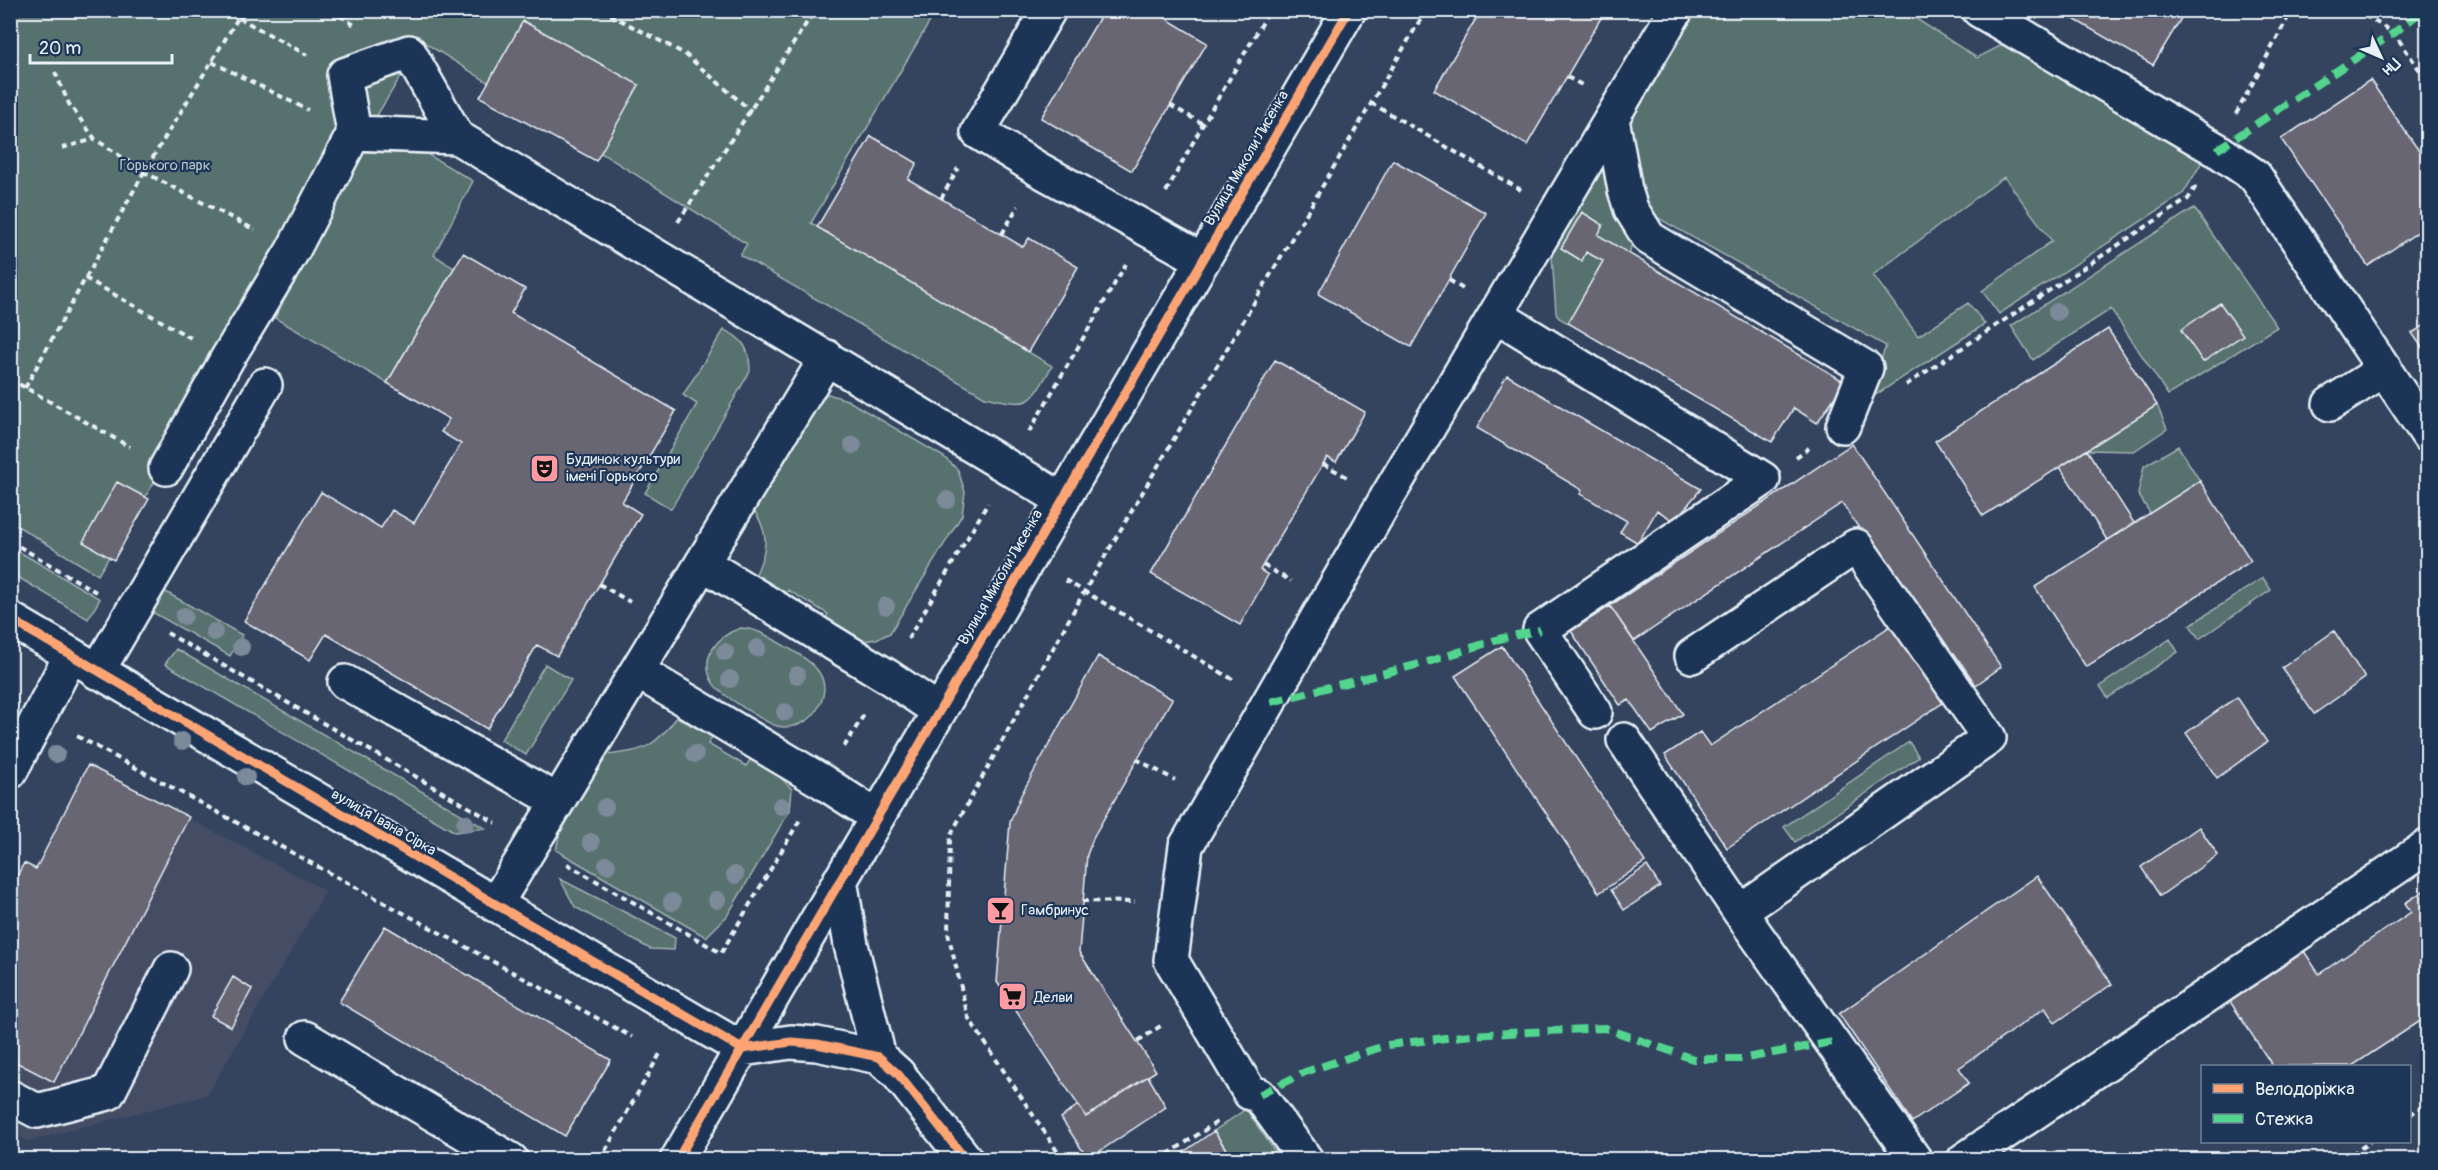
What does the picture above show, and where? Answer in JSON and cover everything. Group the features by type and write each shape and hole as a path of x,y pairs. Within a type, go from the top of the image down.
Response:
{"street":[{"path":"1049,10 978,132 1038,170 1203,260"},
{"name":"Вулиця Миколи Лисенка","path":"677,1160 1349,10"},
{"path":"1306,1160 1259,1095 1250,1093 1171,960 1186,846 1386,499 1676,10"},
{"path":"1979,10 2217,150 2255,176 2427,435"},
{"path":"166,468 227,359 293,250 354,133 344,75 410,52 457,137"},
{"path":"1612,119 1625,190 1631,209 1649,238 1866,368 1842,426"},
{"path":"354,133 457,137 1063,500"},
{"path":"1496,315 1763,479 1540,630 1595,712"},
{"path":"495,905 827,357"},
{"path":"2330,404 2385,369"},
{"path":"10,772 40,716 84,663 265,385"},
{"path":"1692,656 1856,546 1989,738 1740,912"},
{"path":"702,563 887,676 939,711"},
{"name":"вулиця Івана Сірка","path":"10,620 742,1049"},
{"path":"637,671 823,782 877,817"},
{"path":"345,682 558,801"},
{"path":"1624,740 1740,912 1915,1160"},
{"path":"1964,1160 2427,846"},
{"path":"840,880 851,945 879,1057"},
{"path":"10,1097 37,1111 108,1093 171,969"},
{"path":"305,1038 511,1160"},
{"path":"742,1049 791,1042 816,1044 879,1057 898,1074 966,1160"}],"path":[{"path":"25,388 144,172 243,10"},
{"path":"601,10 685,54 751,111"},
{"path":"686,210 815,10"},
{"path":"1063,1160 969,1017 948,933 950,836 1084,592 1426,10"},
{"path":"1902,387 2188,199 2292,10"},
{"path":"2356,10 2394,33 2427,82"},
{"path":"239,18 344,75"},
{"path":"212,62 354,133"},
{"path":"55,72 69,104 95,139 144,172 293,250"},
{"path":"1371,103 1558,212"},
{"path":"1170,105 1203,124"},
{"path":"62,147 95,139"},
{"path":"85,278 227,359"},
{"path":"10,379 166,468"},
{"path":"1763,479 1842,426"},
{"path":"1029,558 1271,702"},
{"path":"40,716 640,1041"},
{"path":"1082,901 1177,903"},
{"path":"600,1160 661,1052 651,1047"},
{"path":"1159,1160 1259,1095"},
{"path":"2411,1114 2427,1102"},
{"path":"2343,1160 2368,1143"}],"shaded area":[{"path":"88,765 326,891 207,1095 28,1141 11,1131 10,889 24,863 36,868"}],"green space":[{"name":"Горького парк","path":"10,11 936,11 811,223 1052,366 1038,390 1027,401 1012,402 985,397 740,255 747,244 422,41 98,575 11,522"},
{"path":"1687,11 1904,11 1977,58 2010,41 2205,157 2183,194 1999,314 1982,291 2052,241 2004,177 1873,275 1918,336 1968,303 1985,324 1865,402 1886,346 1651,214 1638,200 1623,120"},
{"path":"1605,150 1633,240 1629,254 1598,235 1603,225 1582,213 1561,248 1581,261 1586,252 1603,261 1568,323 1559,318 1556,313 1551,241"},
{"path":"363,152 427,154 473,181 434,255 454,268 387,383 275,318"},
{"path":"2194,208 2277,327 2168,395 2111,309 2033,360 2011,326"},
{"path":"724,330 741,341 749,357 750,371 671,509 645,493 697,404 683,395"},
{"path":"828,394 847,400 944,457 958,470 965,492 962,515 890,633 871,640 863,640 850,635 825,620 828,614 788,590 785,596 754,578 763,557 765,540 761,523 750,504 813,397"},
{"path":"2157,405 2167,429 2134,451 2087,450"},
{"path":"2178,446 2200,481 2150,513 2138,494 2144,466"},
{"path":"11,547 100,599 88,619 11,573"},
{"path":"2263,578 2271,590 2199,639 2190,625"},
{"path":"164,591 242,635 230,656 152,612"},
{"path":"741,628 768,636 809,662 821,676 824,685 818,709 801,724 787,727 777,726 743,707 713,683 709,674 709,656 718,642"},
{"path":"2170,639 2178,652 2108,698 2100,686"},
{"path":"176,649 485,828 455,832 165,664"},
{"path":"545,664 571,680 526,755 501,740"},
{"path":"677,717 712,737 708,744 746,766 751,759 777,774 792,789 790,810 727,916 706,937 556,850 560,831 606,755 630,752 647,746 662,735"},
{"path":"1909,742 1919,757 1795,842 1784,827"},
{"path":"560,879 675,938 674,950 650,949 575,907"},
{"path":"1246,1109 1280,1159 1233,1159 1214,1131"}],"building":[{"path":"1104,10 1152,10 1207,43 1132,171 1041,118"},
{"path":"1481,10 1605,11 1527,145 1434,90"},
{"path":"2058,10 2186,10 2153,65"},
{"path":"523,21 639,85 596,161 480,97"},
{"path":"2370,80 2428,164 2428,225 2368,266 2281,139"},
{"path":"871,136 917,163 908,179 1023,247 1029,238 1078,267 1028,352 817,227"},
{"path":"1393,160 1486,213 1411,347 1318,294"},
{"path":"1582,212 1603,225 1598,235 1845,382 1817,423 1794,408 1772,442 1568,323 1603,261 1586,252 1582,261 1561,248"},
{"name":"Будинок культури імені Горького","path":"463,253 525,289 511,313 676,411 622,502 641,514 557,656 537,645 487,729 326,634 310,660 244,621 321,492 381,528 392,510 414,523 461,444 441,432 449,419 387,383"},
{"path":"2220,303 2243,335 2203,362 2181,330"},
{"path":"2428,323 2428,356 2412,333"},
{"path":"2108,329 2157,405 1983,516 1935,441"},
{"path":"1275,360 1365,412 1336,462 1327,457 1260,570 1268,575 1240,625 1151,574"},
{"path":"1507,375 1701,489 1674,521 1657,510 1638,543 1620,532 1627,521 1580,494 1582,490 1477,428"},
{"path":"1852,444 2001,667 1976,685 1954,653 1946,657 1842,503 1634,641 1610,606"},
{"path":"2087,450 2134,523 2107,540 2060,467"},
{"path":"2200,481 2251,561 2086,667 2035,587"},
{"path":"117,482 149,499 114,560 83,542"},
{"path":"1610,606 1683,714 1652,733 1629,700 1620,705 1571,631"},
{"path":"1895,623 1947,700 1727,848 1665,755 1700,732 1710,746"},
{"path":"2334,631 2365,678 2314,714 2282,668"},
{"path":"1502,646 1645,862 1599,893 1455,676"},
{"path":"1098,656 1172,699 1094,836 1087,855 1079,952 1156,1071 1086,1117 997,982 1010,822 1021,795"},
{"path":"2237,697 2267,742 2217,778 2186,733"},
{"path":"88,765 189,817 54,1082 10,1059 10,889 24,863 36,869"},
{"path":"2199,827 2218,855 2160,896 2141,867"},
{"path":"1647,866 1660,886 1624,910 1611,890"},
{"path":"2037,876 2112,984 2055,1023 2045,1008 1959,1068 1969,1083 1912,1122 1839,1014"},
{"path":"2428,888 2428,1016 2354,1065 2272,1065 2225,994 2300,945 2319,974 2411,912 2405,903"},
{"path":"385,926 611,1060 565,1136 339,1002"},
{"path":"233,977 252,989 231,1027 211,1016"},
{"path":"1148,1076 1166,1107 1088,1159 1061,1118 1078,1105 1086,1117"},
{"path":"1214,1131 1233,1160 1172,1160"}],"marked path":[{"path":"2217,150 2394,33 2423,10"},
{"path":"1271,702 1428,662 1499,639 1540,630"},
{"path":"1259,1095 1305,1072 1387,1045 1471,1035 1605,1028 1693,1059 1741,1059 1832,1042"}],"cycle path":[{"path":"677,1160 1349,10"},
{"path":"10,619 742,1049 791,1042 817,1044 879,1057 898,1074 966,1160"}],"place":[{"name":"Будинок культури імені Горького","path":"545,468"},
{"name":"Гамбринус","path":"1000,910"},
{"name":"Делви","path":"1013,997"}]}
